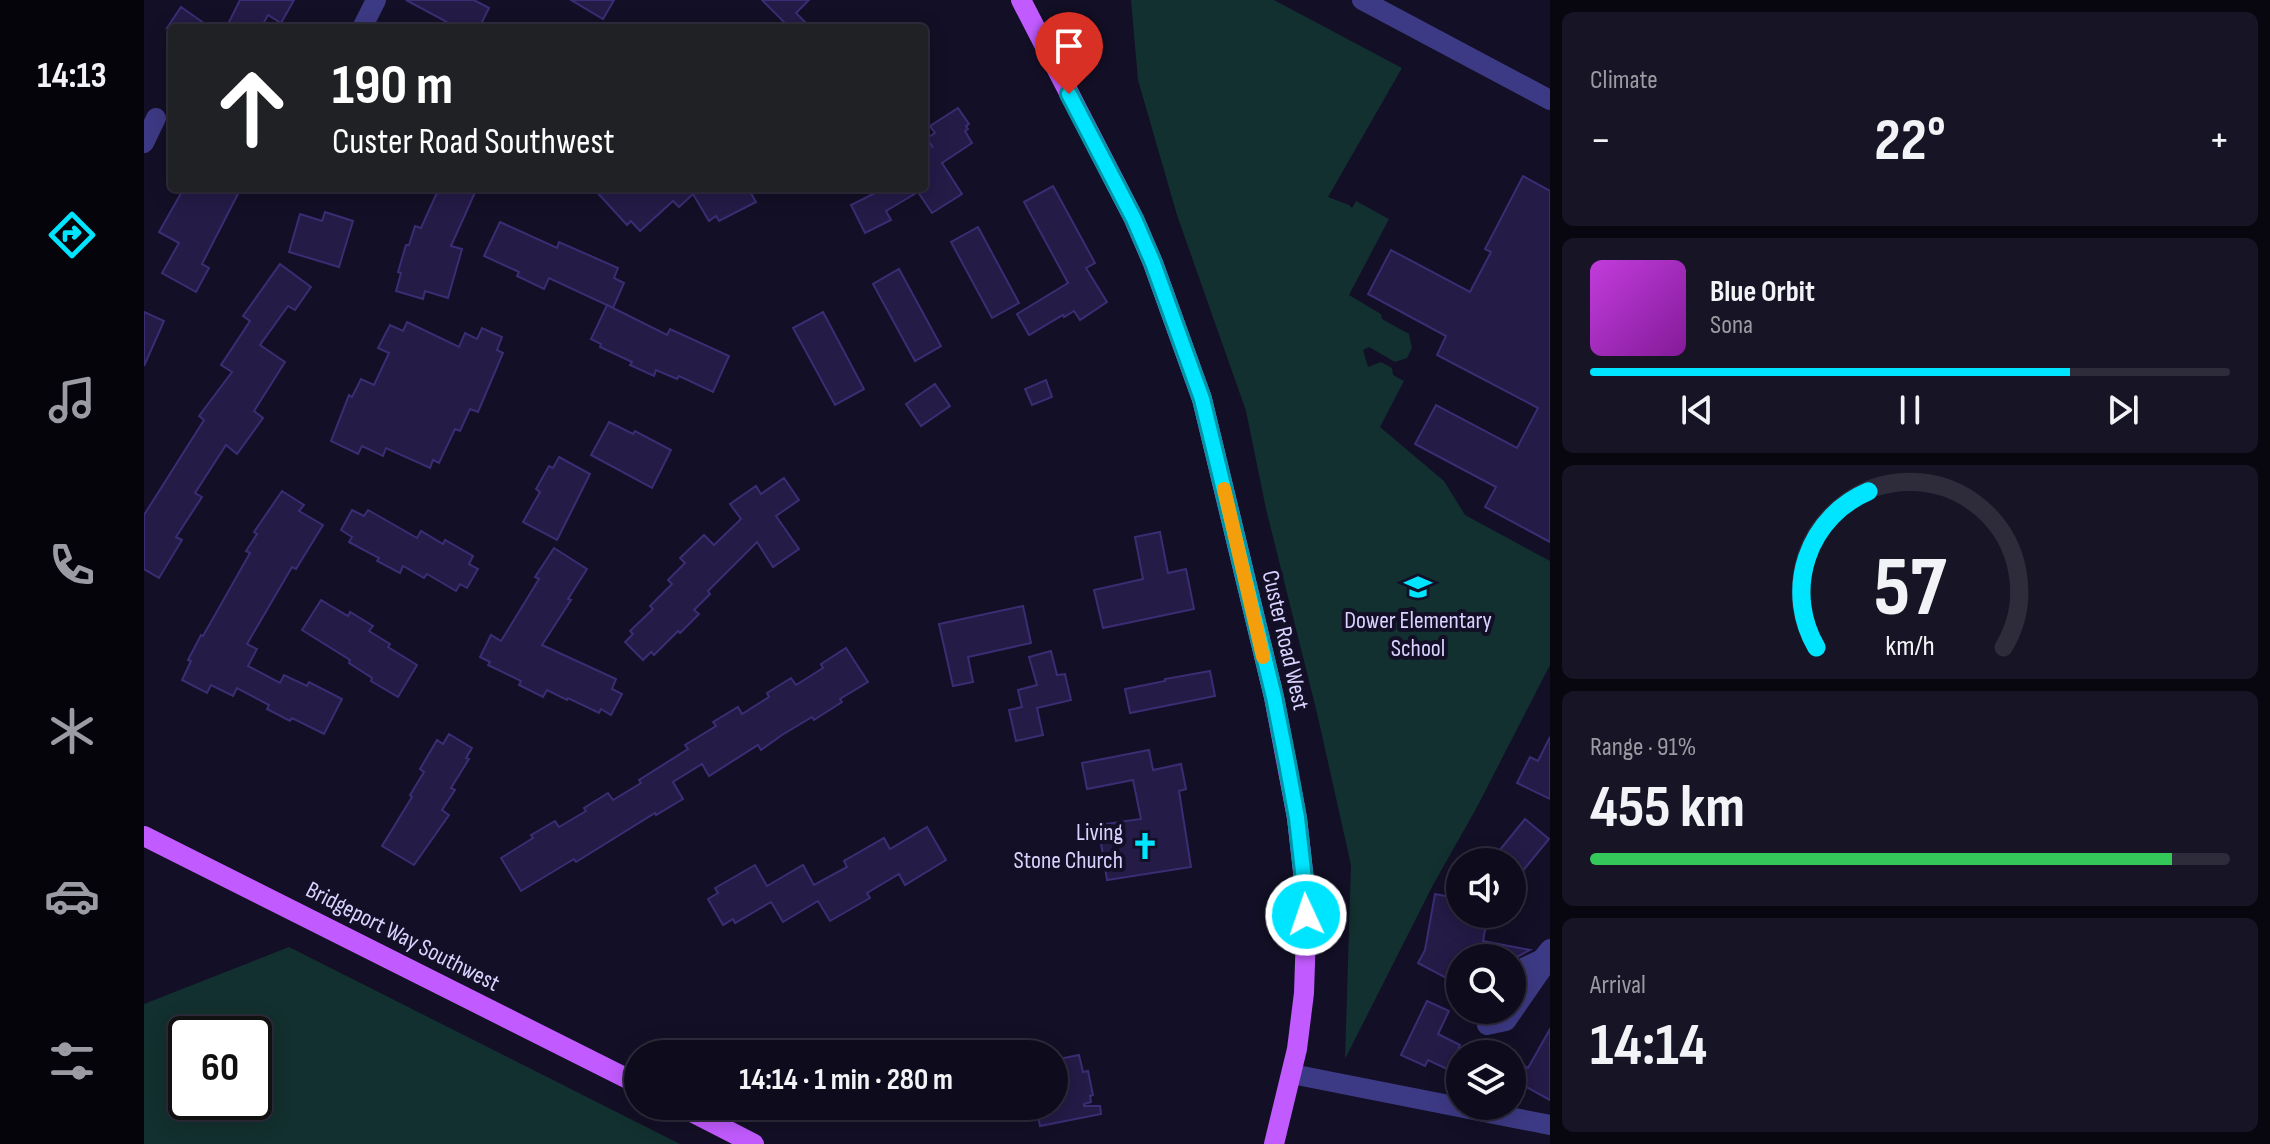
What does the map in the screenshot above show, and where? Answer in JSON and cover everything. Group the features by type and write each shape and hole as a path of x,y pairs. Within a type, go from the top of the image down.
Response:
{"main road":[{"name":"Custer Road West","path":"1021,0 1134,219 1153,263 1202,399 1274,697 1297,818 1306,898 1302,1016 1292,1074 1274,1144"},
{"name":"Bridgeport Way Southwest","path":"144,836 624,1077"},
{"path":"707,1120 754,1144"}],"street":[{"path":"364,24 376,0"},
{"path":"1362,0 1550,100"},
{"path":"144,143 156,118"},
{"path":"1526,966 1546,954"},
{"path":"1526,992 1542,969 1546,954"},
{"path":"1292,1074 1550,1125"}],"green space":[{"name":"Dower Elementary School","path":"1131,0 1274,0 1402,68 1328,197 1352,208 1356,201 1389,219 1349,295 1409,334 1412,348 1407,358 1395,362 1369,347 1363,350 1368,367 1381,362 1404,381 1380,427 1444,481 1465,515 1550,561 1550,665 1454,848 1446,848 1446,862 1345,1059 1351,865 1266,509 1246,411 1177,215 1138,80"},
{"path":"289,947 624,1116 624,1120 632,1120 680,1144 144,1144 144,1004"}],"building":[{"path":"240,0 294,0 281,23 268,15 263,24 228,24"},
{"path":"406,0 474,0 489,8 481,24 451,24"},
{"path":"571,0 614,0 603,19"},
{"path":"762,0 809,0 796,13 807,24 786,24"},
{"path":"181,7 205,24 170,24"},
{"path":"958,108 969,124 965,131 972,143 942,163 962,194 932,213 918,192 928,192 928,141 933,148 928,137 935,133 930,126"},
{"path":"1523,176 1550,191 1550,542 1485,507 1496,487 1415,444 1436,405 1517,448 1538,408 1437,355 1446,336 1368,294 1391,250 1470,292 1491,252 1485,249"},
{"path":"1053,186 1095,263 1086,268 1107,302 1080,320 1074,311 1029,335 1017,314 1068,283 1024,202"},
{"path":"182,192 239,192 202,264 209,268 196,292 162,273 179,243 159,232"},
{"path":"437,192 475,192 451,246 462,249 448,298 425,291 423,299 396,291 406,245 409,245 415,226 421,228"},
{"path":"597,192 750,192 756,202 719,221 716,216 709,221 693,194 679,207 673,201 640,231 631,221 627,225"},
{"path":"877,192 918,192 886,211 891,220 865,233 851,205"},
{"path":"325,212 353,221 339,267 289,252 300,214 322,221"},
{"path":"500,222 557,248 559,242 618,268 614,278 624,283 613,308 549,278 544,289 517,276 519,272 484,256"},
{"path":"978,227 1019,303 992,318 951,242"},
{"path":"280,264 311,287 295,310 288,306 260,345 285,362 254,411 263,418 237,454 226,445 195,493 202,497 176,537 182,540 159,578 144,569 144,515 204,420 199,416 232,372 221,365 250,321 243,316"},
{"path":"899,269 941,346 915,361 873,284"},
{"path":"607,305 667,335 670,329 729,356 713,392 679,376 677,379 656,370 654,376 600,347 601,344 591,339"},
{"path":"144,312 164,321 144,366"},
{"path":"823,312 864,389 835,405 793,328"},
{"path":"407,322 459,347 465,333 477,339 482,328 502,337 497,350 503,353 478,412 470,409 460,431 455,429 439,463 433,460 430,468 386,448 383,456 362,446 358,454 331,441 349,395 352,397 361,379 374,385 389,353 378,348 390,325 403,331"},
{"path":"1046,380 1052,397 1032,405 1025,389"},
{"path":"935,384 950,406 921,426 906,404"},
{"path":"609,422 633,434 635,431 671,450 652,488 591,455"},
{"path":"559,457 590,474 557,540 523,522 540,492 536,489 549,466 553,468"},
{"path":"784,478 799,500 776,516 799,549 773,567 757,542 708,591 710,594 694,610 699,614 654,655 651,652 643,660 625,642 633,634 630,631 653,609 650,606 672,584 668,580 685,563 680,558 704,535 714,545 741,519 730,504 756,486 761,494"},
{"path":"282,491 304,505 299,511 323,525 296,569 292,567 247,644 257,649 248,666 280,683 284,675 307,686 309,682 342,699 324,734 267,709 269,705 237,688 233,696 211,685 207,693 182,680 201,635 250,553 246,551 257,534 254,532"},
{"path":"352,510 364,516 368,510 417,538 421,531 443,544 445,540 473,556 469,564 478,569 467,588 460,584 456,591 427,574 424,578 403,566 400,573 349,542 352,537 341,530"},
{"path":"1160,532 1168,573 1186,569 1194,609 1103,628 1094,590 1143,579 1135,537"},
{"path":"554,548 587,569 542,645 616,679 612,689 622,694 611,715 601,709 599,713 547,690 543,697 519,685 521,681 488,665 490,662 480,657 491,635 501,641"},
{"path":"321,600 373,626 369,631 417,665 398,697 371,681 372,678 349,663 350,660 302,630"},
{"path":"1023,606 1031,643 968,657 973,682 953,686 939,624"},
{"path":"846,648 868,682 840,699 842,702 761,750 758,745 709,776 702,764 673,782 683,799 521,891 501,858 533,838 531,835 555,821 559,827 608,793 613,800 688,749 685,745 716,726 713,722 738,707 742,714 791,678 796,685"},
{"path":"1051,651 1057,675 1065,674 1071,700 1037,708 1043,735 1016,741 1009,710 1022,707 1018,690 1037,685 1029,657"},
{"path":"1210,671 1215,696 1130,713 1125,689"},
{"path":"449,734 472,748 466,758 469,759 451,788 455,790 442,810 449,815 414,865 382,846 412,797 410,795 424,772 420,769 437,740 443,744"},
{"path":"1550,737 1550,799 1517,783 1530,757 1538,761"},
{"path":"1149,750 1153,770 1181,764 1186,789 1179,791 1191,867 1107,880 1098,825 1141,819 1133,780 1087,789 1082,763"},
{"path":"1525,819 1549,839 1526,867 1526,848 1501,848"},
{"path":"927,827 946,860 905,885 899,874 867,893 870,898 830,921 818,901 783,922 771,902 735,923 733,919 723,925 708,899 718,893 715,888 755,865 767,886 803,865 814,885 847,867 844,861 884,838 890,849"},
{"path":"1435,894 1446,896 1446,928 1485,928 1483,941 1499,944 1446,944 1446,978 1418,963 1425,950"},
{"path":"1427,1001 1446,1010 1438,1034 1450,1040 1446,1040 1446,1069 1428,1060 1425,1066 1401,1055"},
{"path":"1550,1029 1550,1100 1526,1087 1528,1068"},
{"path":"1079,1055 1083,1072 1088,1071 1093,1095 1090,1096 1091,1102 1084,1106 1100,1106 1101,1114 1040,1126 1039,1120 1068,1120 1068,1057"}],"slow traffic":[{"path":"1224,489 1263,657"}],"place":[{"name":"Dower Elementary School","path":"1418,587"},
{"name":"Living Stone Church","path":"1145,846"}],"route":[{"path":"1069,94 1134,219 1202,399 1274,697 1297,818 1306,915"}]}
